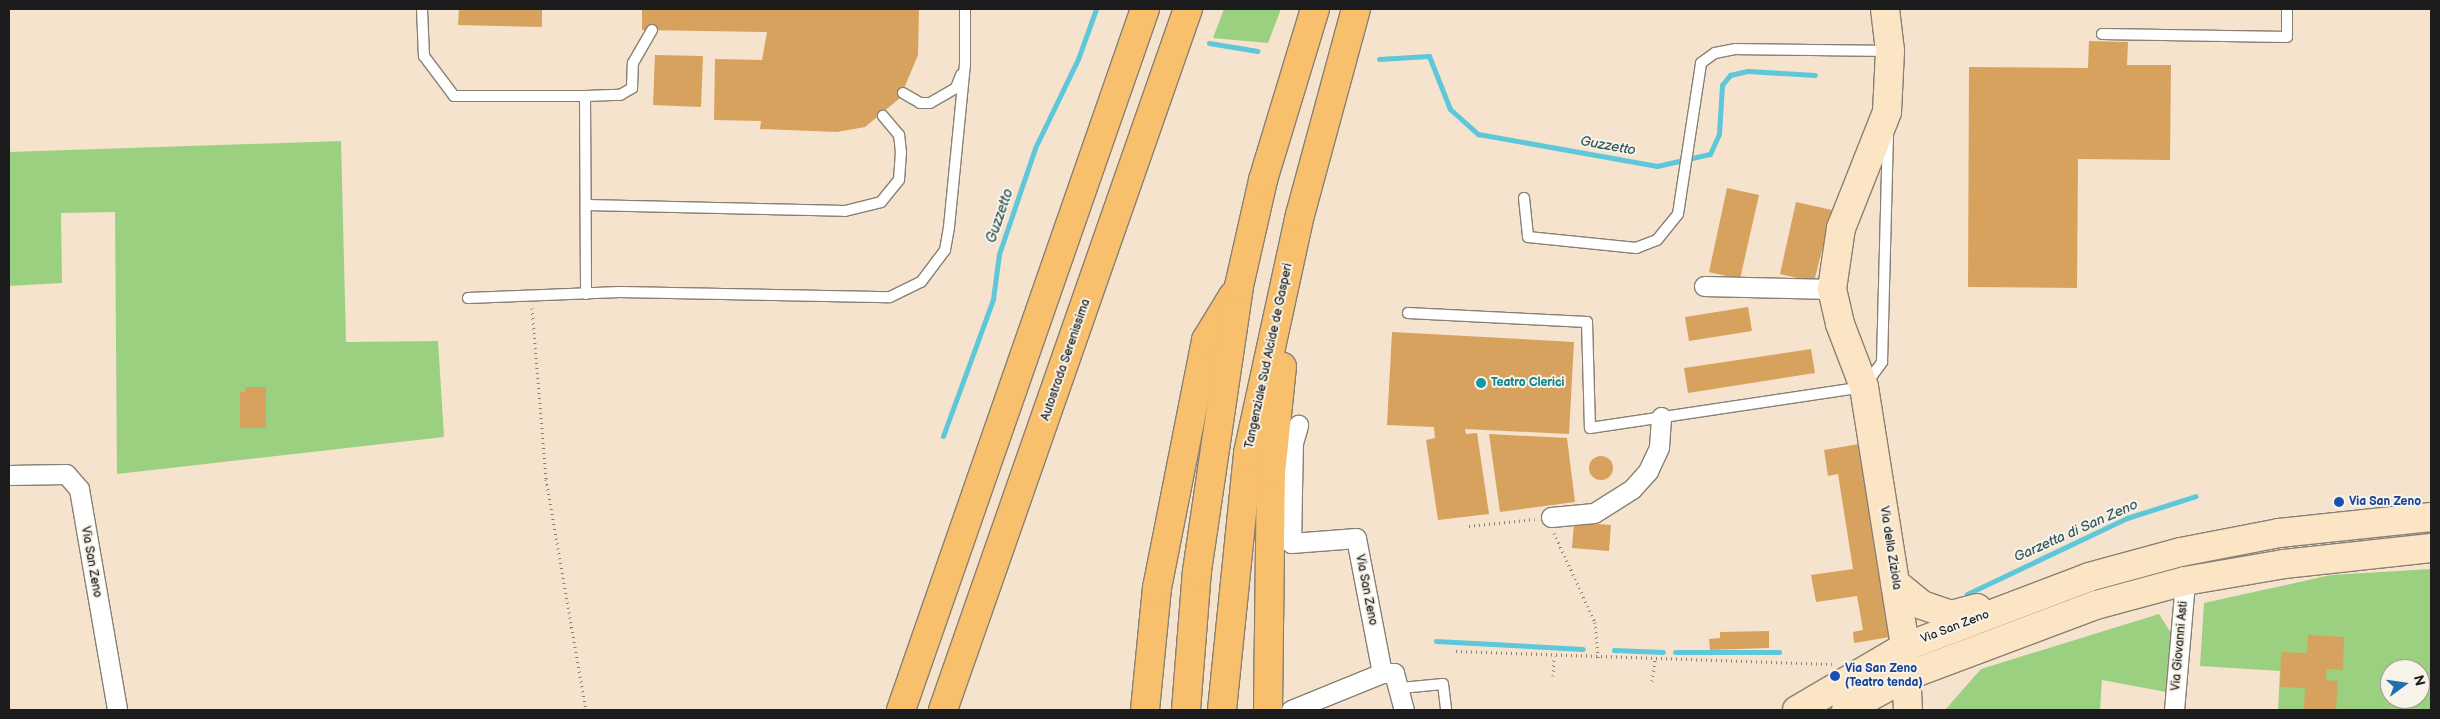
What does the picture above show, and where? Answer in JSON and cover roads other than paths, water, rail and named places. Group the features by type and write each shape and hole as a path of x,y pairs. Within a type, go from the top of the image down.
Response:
{"highway":[{"path":"901,710 1145,9"},
{"name":"Autostrada Serenissima","path":"943,710 1188,9"},
{"path":"1186,710 1197,571 1239,286 1263,180 1315,9"},
{"name":"Tangenziale Sud Alcide de Gasperi","path":"1222,710 1248,452 1287,275 1356,9"},
{"path":"1268,710 1271,473 1289,310 1287,275"},
{"path":"1145,710 1157,588 1206,340 1239,286"}],"street":[{"name":"Via della Ziziola","path":"1885,9 1890,52 1887,112 1841,228 1832,289 1840,324 1864,387 1905,647 1908,710"},
{"path":"1704,286 1832,289"},
{"path":"1551,518 1594,513 1632,489 1648,471 1659,447 1661,417"},
{"name":"Via San Zeno","path":"1298,425 1293,443 1291,543 1356,538 1382,673"},
{"name":"Via San Zeno","path":"9,475 66,474 78,489 117,710"},
{"name":"Via San Zeno","path":"1797,710 1865,668 1905,647 2051,592 2181,552 2279,533 2431,517"},
{"path":"1846,710 1907,676 2096,605 2185,581 2372,552 2431,548"},
{"path":"2181,552 2185,581"},
{"name":"Via Giovanni Asti","path":"2174,710 2185,581"},
{"path":"1895,583 1922,606 1951,615 2022,592 2051,592"},
{"path":"1291,710 1382,673 1394,673 1401,688 1404,710"}],"lane":[{"path":"422,9 424,56 454,96 620,96 632,88 633,62 652,30"},
{"path":"468,298 586,294 890,297 921,282 945,250 965,65 965,9"},
{"path":"2102,34 2287,37 2287,9"},
{"path":"1524,198 1528,237 1636,248 1657,240 1670,228 1684,190 1696,79 1701,63 1715,53 1785,48 1890,52"},
{"path":"903,93 920,103 943,99 956,88 965,65"},
{"path":"585,96 586,294"},
{"name":"Via della Ziziola","path":"1864,387 1882,362 1890,163 1887,112"},
{"path":"586,205 845,211 881,202 899,180 900,154 898,135 883,116"},
{"path":"1408,313 1587,322 1590,428 1864,387"},
{"path":"1401,688 1443,684 1446,710"}],"waterway":[{"name":"Guzzetto","path":"943,436 993,299 999,254 1035,148 1078,59 1096,9"},
{"name":"Guzzetto","path":"1209,43 1257,51"},
{"name":"Guzzetto","path":"1379,59 1429,56 1450,109 1478,134 1657,166 1710,154 1719,134 1722,85 1730,75 1748,71 1815,75"},
{"name":"Garzetta di San Zeno","path":"1967,594 2127,518 2196,496"},
{"name":"Garzetta di San Zeno","path":"1436,641 1583,649"},
{"name":"Garzetta di San Zeno","path":"1614,650 1663,652"},
{"name":"Garzetta di San Zeno","path":"1675,652 1779,652"}],"place":[{"name":"Teatro Clerici","path":"1481,383"},
{"name":"Via San Zeno","path":"2339,502"},
{"name":"Via San Zeno (Teatro tenda)","path":"1835,676"}]}
